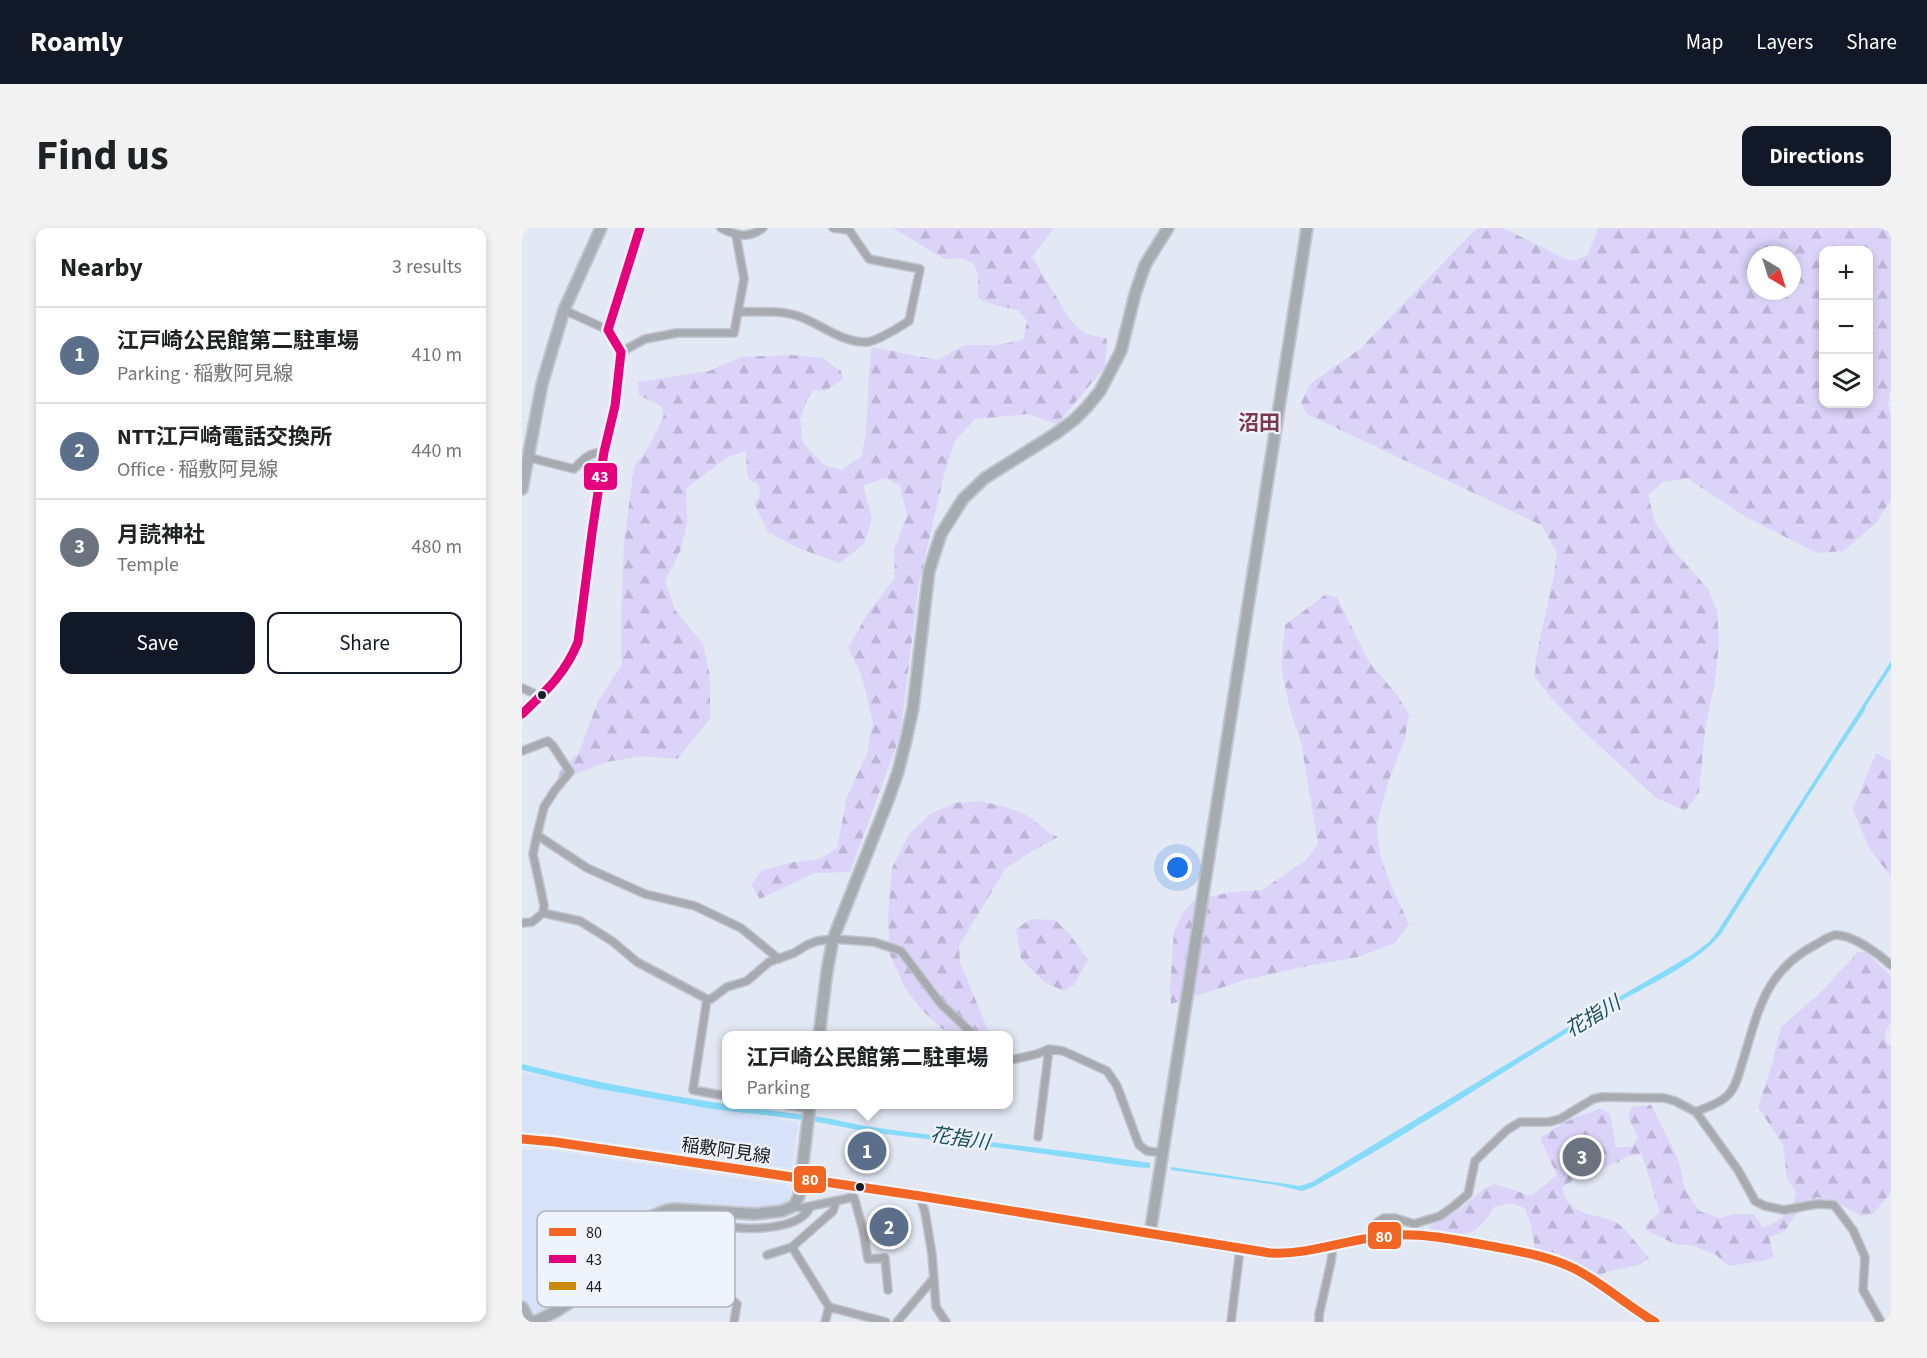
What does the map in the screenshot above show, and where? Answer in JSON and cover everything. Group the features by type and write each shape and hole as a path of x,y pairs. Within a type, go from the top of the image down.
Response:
{"main road":[{"path":"522,489 542,384 564,310 601,228"},
{"path":"522,1307 532,1322"}],"street":[{"path":"608,330 640,228"},
{"path":"721,228 736,235 755,234 763,228"},
{"path":"738,312 774,312 798,316 819,328 854,341 870,342 909,321 920,269 868,259 849,229 833,228"},
{"path":"820,1031 833,939 898,772 913,708 929,571 941,534 963,499 985,478 1074,420 1100,391 1121,351 1135,294 1145,265 1168,228"},
{"path":"1150,1234 1307,228"},
{"path":"621,352 645,339 677,333 734,333 744,279 736,235"},
{"path":"522,714 563,672 578,642 604,452 615,406 621,352 608,330 564,310"},
{"path":"527,457 574,469 584,458 595,452 604,452"},
{"path":"522,688 540,696"},
{"path":"522,751 548,741 570,772 544,807 533,854 544,904 543,913 532,922 522,923"},
{"path":"537,835 587,868 645,894 695,906 741,927 779,959"},
{"path":"543,913 580,921 612,941 637,962 707,999 711,999 727,987 747,981 769,963 817,941 833,939 874,942 901,951 941,1004 971,1031"},
{"path":"1696,1112 1729,1095 1737,1080 1757,1015 1773,981 1784,966 1804,951 1837,935 1868,947 1891,965"},
{"path":"707,999 693,1090 722,1095"},
{"path":"1013,1060 1049,1049 1063,1052 1107,1071 1116,1086 1139,1146 1147,1151 1163,1153"},
{"path":"1038,1137 1049,1049"},
{"path":"1376,1237 1376,1223 1384,1218 1395,1218 1414,1224 1440,1216 1454,1206 1468,1194 1475,1161 1507,1130 1520,1122 1549,1122 1560,1119 1593,1100 1620,1096 1664,1098 1696,1112 1738,1170 1755,1201 1765,1206 1785,1210 1817,1204 1834,1205 1853,1230 1865,1257 1863,1290 1881,1322"},
{"path":"794,1206 799,1196 810,1109"},
{"name":"稲敷阿見線","path":"522,1139 920,1196 1240,1249 1283,1253 1376,1237 1409,1235 1474,1243 1554,1260 1575,1269 1655,1322"},
{"path":"920,1196 927,1222 936,1307 946,1322"},
{"path":"735,1213 782,1211 794,1206 810,1207 854,1197 868,1259 885,1258 888,1290"},
{"path":"767,1255 792,1247 833,1211 836,1201"},
{"path":"735,1227 766,1228 783,1225 806,1213 810,1207"},
{"path":"665,1211 676,1209 699,1211"},
{"path":"1319,1322 1333,1246"},
{"path":"792,1247 829,1307 886,1322"},
{"path":"1231,1322 1240,1249"},
{"path":"897,1322 934,1278"},
{"path":"734,1322 737,1304 735,1302"},
{"path":"532,1322 565,1307"},
{"path":"825,1322 829,1307"}],"shaded area":[{"path":"522,1073 798,1123 791,1168 522,1132"},
{"path":"522,1150 548,1150 788,1186 790,1190 788,1201 782,1206 714,1207 671,1203 651,1211 537,1211 537,1307 552,1307 533,1313 522,1297"}],"green space":[{"path":"893,228 1054,228 1032,257 1071,321 1084,333 1107,339 1105,367 1057,424 1028,414 975,419 955,441 944,475 919,583 900,736 850,872 814,873 760,899 751,885 762,870 794,862 820,859 837,848 847,797 867,754 873,723 861,673 848,648 868,613 895,578 894,549 907,516 900,486 886,478 863,485 872,518 864,544 839,563 798,548 768,532 754,503 760,495 759,484 749,480 746,451 726,458 686,489 687,523 681,549 665,581 675,610 703,644 710,676 710,719 677,759 643,756 607,762 558,781 559,771 579,753 598,701 622,664 624,543 634,467 650,445 664,415 662,407 639,395 638,382 709,371 741,357 791,355 822,358 841,371 843,379 825,391 814,390 808,398 800,419 803,443 824,465 841,470 862,456 872,347 938,360 964,345 997,345 1023,340 1027,321 1018,310 995,305 978,298 978,273 973,263 961,258 944,259"},
{"path":"1477,228 1503,228 1566,259 1575,260 1588,255 1598,228 1891,228 1891,387 1888,405 1891,415 1891,500 1876,523 1843,551 1817,553 1746,517 1687,478 1663,482 1648,495 1655,522 1676,553 1708,589 1717,611 1719,643 1715,681 1705,730 1699,793 1685,811 1655,797 1582,730 1551,698 1535,677 1536,657 1557,552 1541,525 1307,414 1301,403 1311,383 1360,349"},
{"path":"1326,594 1337,597 1368,660 1397,695 1409,714 1405,739 1388,782 1377,824 1380,855 1409,924 1395,943 1358,957 1245,980 1171,1004 1174,931 1183,913 1193,901 1230,892 1262,890 1306,860 1318,844 1301,742 1290,709 1281,666 1285,625"},
{"path":"1876,753 1890,761 1891,765 1891,877 1869,848 1853,809"},
{"path":"981,801 1007,808 1031,818 1058,837 1005,869 959,946 960,962 988,1031 947,1031 941,1028 922,1010 905,988 890,955 888,916 892,868 909,834 930,814 955,803"},
{"path":"1031,919 1055,920 1068,932 1088,960 1074,985 1064,991 1044,982 1021,959 1016,929"},
{"path":"1858,952 1866,952 1891,976 1891,1020 1885,1034 1887,1044 1891,1045 1891,1192 1873,1214 1862,1216 1844,1206 1817,1197 1795,1215 1785,1231 1769,1237 1774,1258 1729,1266 1715,1254 1691,1245 1677,1245 1646,1230 1646,1224 1660,1212 1641,1154 1627,1156 1617,1163 1583,1173 1562,1188 1571,1205 1578,1210 1617,1223 1624,1229 1649,1258 1639,1264 1599,1276 1535,1248 1525,1208 1510,1203 1494,1207 1481,1225 1468,1233 1432,1232 1428,1227 1460,1209 1485,1188 1495,1184 1531,1196 1557,1175 1540,1138 1578,1116 1600,1108 1610,1114 1616,1147 1632,1147 1638,1137 1628,1117 1632,1107 1651,1105 1678,1159 1685,1189 1699,1211 1720,1218 1735,1214 1754,1214 1763,1228 1775,1222 1789,1211 1796,1193 1787,1178 1783,1145 1758,1107 1781,1027 1821,992"}],"water":[{"name":"花指川","path":"1891,661 1891,668 1865,710 1721,934 1696,957 1599,1013 1422,1124 1313,1187 1302,1191 1277,1185 1171,1170 1171,1167 1300,1186 1312,1182 1693,954 1709,942 1717,932"},
{"name":"花指川","path":"522,1064 594,1081 722,1104 722,1109 761,1109 820,1117 871,1127 1150,1163 1150,1168 869,1132 812,1121 712,1109 595,1088 522,1070"}],"transit line":[{"name":"43","path":"522,714 561,673 578,642 604,452 615,406 621,352 608,330 640,228"},
{"name":"80","path":"522,1139 920,1196 1270,1253 1316,1249 1392,1235 1418,1235 1457,1240 1527,1253 1566,1265 1596,1281 1655,1322"}],"place":[{"name":"江戸崎公民館第二駐車場","path":"867,1151"},
{"name":"月読神社","path":"1582,1157"},
{"name":"NTT江戸崎電話交換所","path":"889,1227"}],"district":[{"name":"沼田","path":"1259,423"}]}
